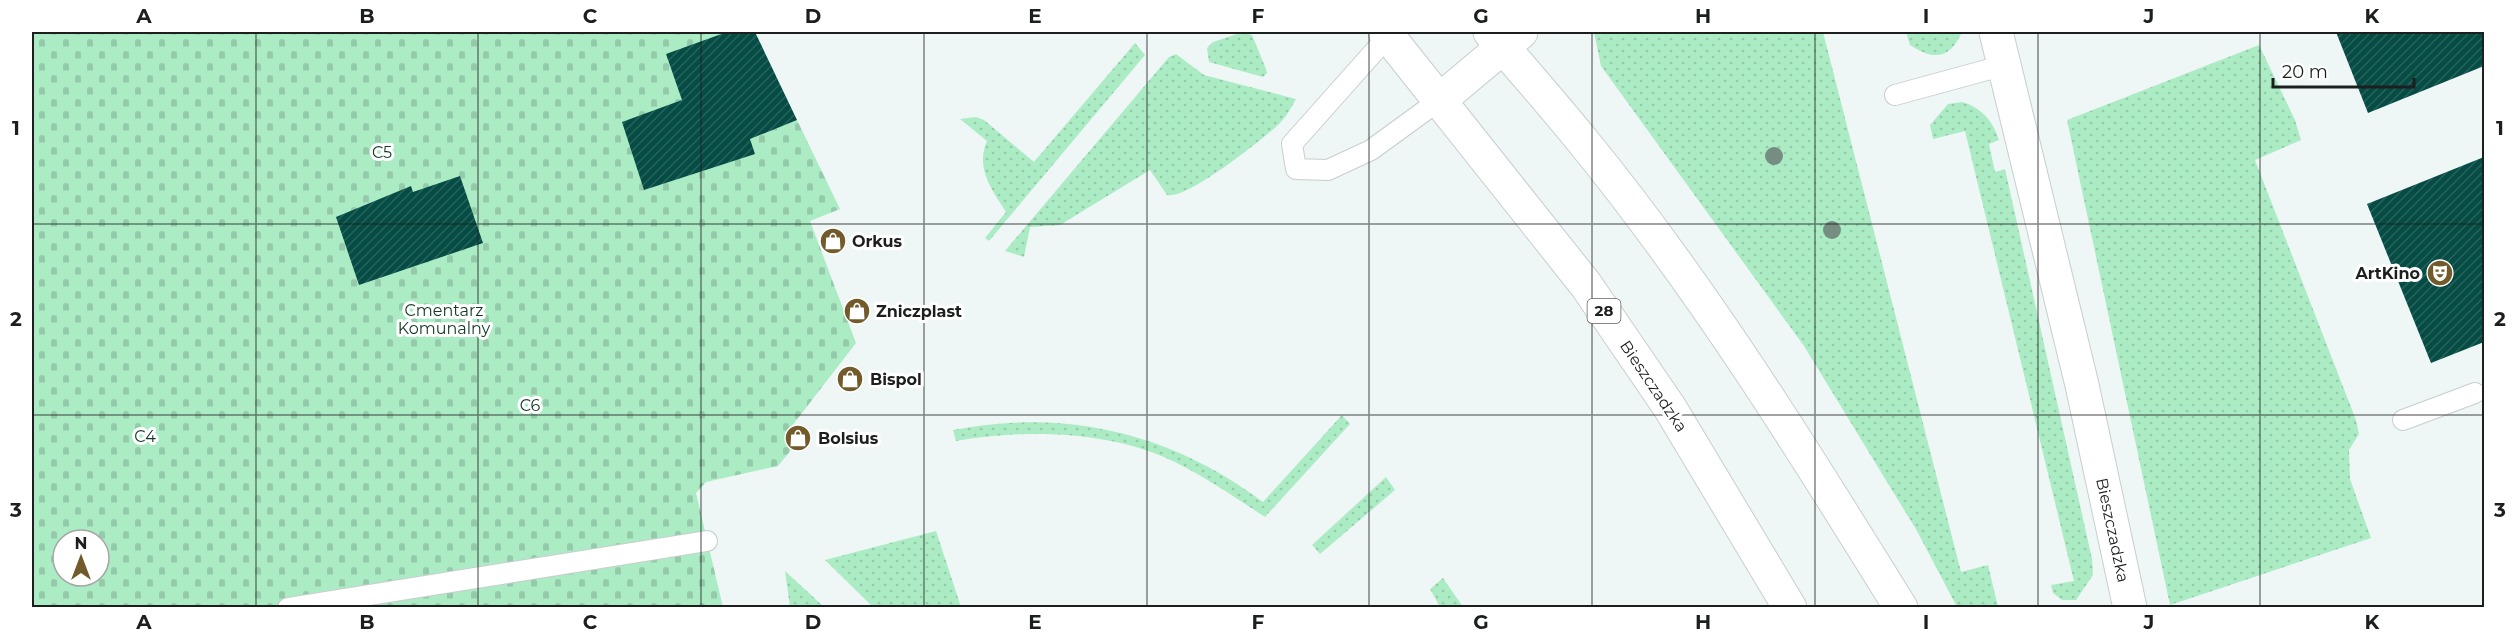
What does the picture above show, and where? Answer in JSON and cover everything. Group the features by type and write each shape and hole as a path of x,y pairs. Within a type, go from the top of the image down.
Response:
{"main road":[{"name":"Bieszczadzka","path":"1996,32 2082,385 2130,608"},
{"name":"Bieszczadzka","path":"1389,33 1586,285 1670,408 1790,608"},
{"path":"1441,99 1504,36 1668,253 1810,461 1901,608"}],"lane":[{"path":"1389,33 1292,144 1296,169 1328,170 1371,150 1441,99"},
{"path":"1895,95 2005,65"},
{"path":"2403,420 2475,393"},
{"path":"288,608 707,541"}],"green space":[{"name":"Cmentarz Komunalny","path":"32,32 728,32 776,128 797,120 840,209 810,221 856,343 785,435 796,444 778,466 706,482 696,493 723,607 32,607"},
{"path":"1243,32 1252,35 1266,69 1267,73 1263,77 1209,62 1207,48 1213,42"},
{"path":"1594,32 1823,32 1961,572 1988,565 1998,607 1957,607 1917,531 1804,346 1601,66"},
{"path":"1906,32 1962,32 1952,48 1940,55 1934,55 1910,45"},
{"path":"1135,43 1145,55 989,241 985,238 1006,212 984,170 983,160 987,141 960,119 976,117 984,120 1034,162"},
{"path":"2259,45 2295,120 2301,140 2255,160 2356,420 2359,434 2349,450 2350,479 2371,538 2170,605 2067,120"},
{"path":"1176,54 1204,75 1296,99 1277,126 1240,156 1190,188 1177,194 1167,195 1150,170 1060,225 1030,227 1024,257 1005,251 1169,57"},
{"path":"1962,102 1975,107 1985,116 1999,140 1989,144 1995,172 2005,169 2092,559 2093,575 2076,600 2062,600 2053,593 2051,585 2074,581 1965,131 1933,139 1930,125 1948,104"},
{"path":"1342,415 1350,424 1265,517 1210,481 1150,451 1095,438 1067,435 1010,435 956,441 953,430 995,424 1036,422 1076,425 1116,432 1154,443 1192,459 1228,478 1263,502"},
{"path":"1386,477 1395,490 1320,554 1312,545"},
{"path":"936,531 961,607 873,607 825,560"},
{"path":"785,571 824,607 790,607"},
{"path":"1443,578 1463,607 1440,607 1430,589"}],"building":[{"path":"727,32 755,32 797,120 750,139 755,154 644,190 622,122 682,100 666,54"},
{"path":"2336,32 2484,32 2484,66 2368,113"},
{"name":"ArtKino","path":"2484,157 2484,342 2431,363 2367,204"},
{"path":"460,176 483,243 359,285 336,217 411,186 413,192"}],"place":[{"name":"Orkus","path":"833,241"},
{"name":"ArtKino","path":"2440,273"},
{"name":"Zniczplast","path":"857,311"},
{"name":"Bispol","path":"850,379"},
{"name":"Bolsius","path":"798,438"}],"park label":[{"name":"C5","path":"382,152"},
{"name":"C6","path":"530,405"},
{"name":"C4","path":"145,436"}]}
